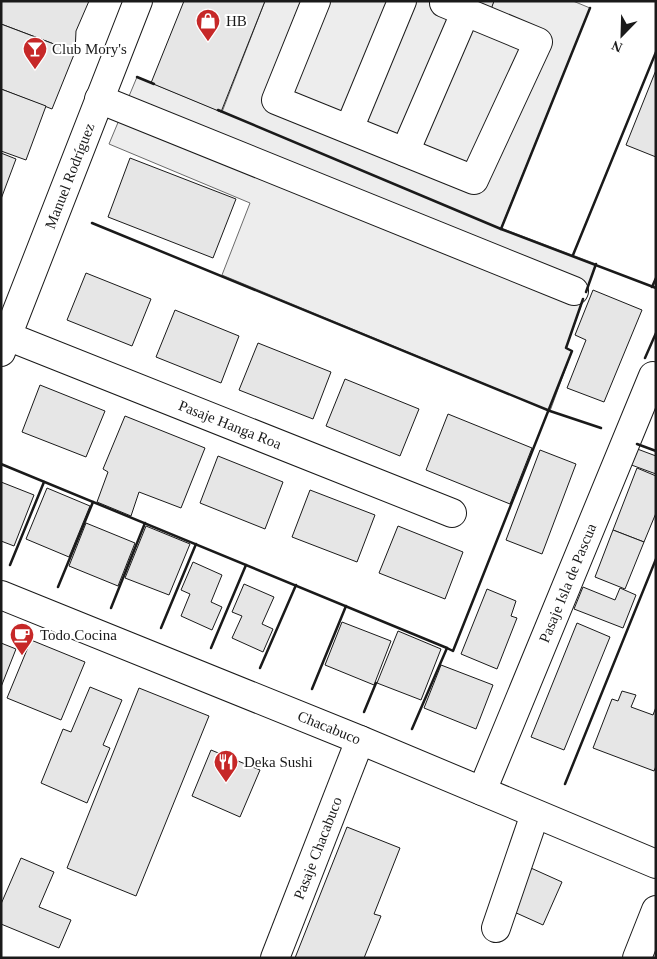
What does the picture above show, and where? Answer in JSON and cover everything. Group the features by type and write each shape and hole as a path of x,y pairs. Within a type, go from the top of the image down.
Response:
{"street":[{"name":"Manuel Rodríguez","path":"4,344 138,1"},
{"path":"316,1 276,100 474,180 538,42 448,4 406,152"},
{"path":"349,129 402,1"},
{"path":"99,100 574,291"},
{"name":"Pasaje Hanga Roa","path":"4,344 452,513"},
{"name":"Pasaje Isla de Pascua","path":"482,791 653,376"},
{"name":"Chacabuco","path":"1,595 360,740 656,864"},
{"name":"Pasaje Chacabuco","path":"275,958 360,740"},
{"path":"496,928 535,814"},
{"path":"637,958 656,910"}],"shaded area":[{"path":"265,1 467,1 488,15 494,1 573,1 590,8 501,228 596,264 566,348 572,351 550,411 222,275 250,203 109,144 137,77 222,112"}],"building":[{"path":"1,1 89,1 76,31 75,52 1,24"},
{"name":"HB","path":"184,1 265,1 221,112 151,83"},
{"path":"467,1 494,1 489,15"},
{"name":"Club Mory's","path":"1,24 75,52 52,109 1,89"},
{"path":"656,70 656,157 626,145"},
{"path":"1,89 46,106 26,160 1,151"},
{"path":"1,153 16,159 1,199"},
{"path":"130,158 236,199 213,258 108,217"},
{"path":"86,273 151,299 132,346 67,320"},
{"path":"593,290 642,310 604,402 567,388 586,340 575,335"},
{"path":"175,310 239,336 221,383 156,357"},
{"path":"258,343 331,372 313,419 239,390"},
{"path":"345,379 419,409 400,456 326,426"},
{"path":"40,385 105,411 86,457 22,432"},
{"path":"448,414 532,448 510,504 426,470"},
{"path":"125,416 205,448 181,508 139,492 131,516 97,502 108,472 103,469"},
{"path":"632,447 656,456 656,474 626,463"},
{"path":"540,450 576,464 542,554 506,540"},
{"path":"218,456 283,482 265,529 200,503"},
{"path":"637,468 656,476 656,513 644,542 613,530"},
{"path":"1,482 34,495 14,546 1,541"},
{"path":"47,488 90,506 69,557 26,539"},
{"path":"310,490 375,515 357,562 292,537"},
{"path":"86,523 135,543 118,586 69,566"},
{"path":"146,526 190,544 169,595 125,578"},
{"path":"398,526 463,552 445,599 379,573"},
{"path":"613,530 644,542 625,589 595,577"},
{"path":"193,562 222,575 211,602 222,607 212,630 181,616 190,594 181,590"},
{"path":"244,584 274,597 262,624 273,629 263,652 232,638 242,616 232,612"},
{"path":"583,587 615,600 620,588 636,595 623,628 574,609"},
{"path":"487,589 516,601 511,616 517,618 497,669 461,654"},
{"path":"342,622 391,641 374,685 325,665"},
{"path":"577,623 610,637 564,750 531,737"},
{"path":"398,631 441,649 421,700 377,683"},
{"path":"31,640 85,662 61,720 7,698"},
{"path":"1,643 16,649 1,687"},
{"path":"441,665 493,685 476,729 424,708"},
{"path":"90,687 122,700 103,745 110,748 87,803 41,783 63,729 71,732"},
{"path":"139,688 209,716 136,896 67,868"},
{"path":"622,691 636,695 631,707 653,715 656,707 656,766 654,771 593,748 612,699 618,701"},
{"name":"Deka Sushi","path":"211,750 260,770 240,817 192,796"},
{"path":"347,827 400,848 374,914 381,916 364,958 295,958"},
{"path":"21,858 54,872 39,907 71,920 59,948 1,924 1,904"},
{"path":"522,864 562,882 543,925 503,907"}],"wall":[{"path":"501,229 590,8"},
{"path":"573,255 656,52"},
{"path":"137,77 154,84"},
{"path":"218,110 501,229 656,288"},
{"path":"92,223 550,411 601,428"},
{"path":"586,292 596,264"},
{"path":"652,287 656,278"},
{"path":"412,729 447,648 453,651 572,351 566,348 583,299"},
{"path":"645,358 656,333"},
{"path":"637,444 656,451"},
{"path":"1,464 447,648"},
{"path":"10,565 44,482"},
{"path":"58,587 93,502"},
{"path":"111,608 145,523"},
{"path":"161,628 196,544"},
{"path":"565,784 656,559"},
{"path":"211,648 246,565"},
{"path":"260,668 296,585"},
{"path":"312,689 346,606"},
{"path":"364,712 376,683"}],"place":[{"name":"HB","path":"208,42"},
{"name":"Club Mory's","path":"35,70"},
{"name":"Todo Cocina","path":"22,656"},
{"name":"Deka Sushi","path":"226,783"}]}
